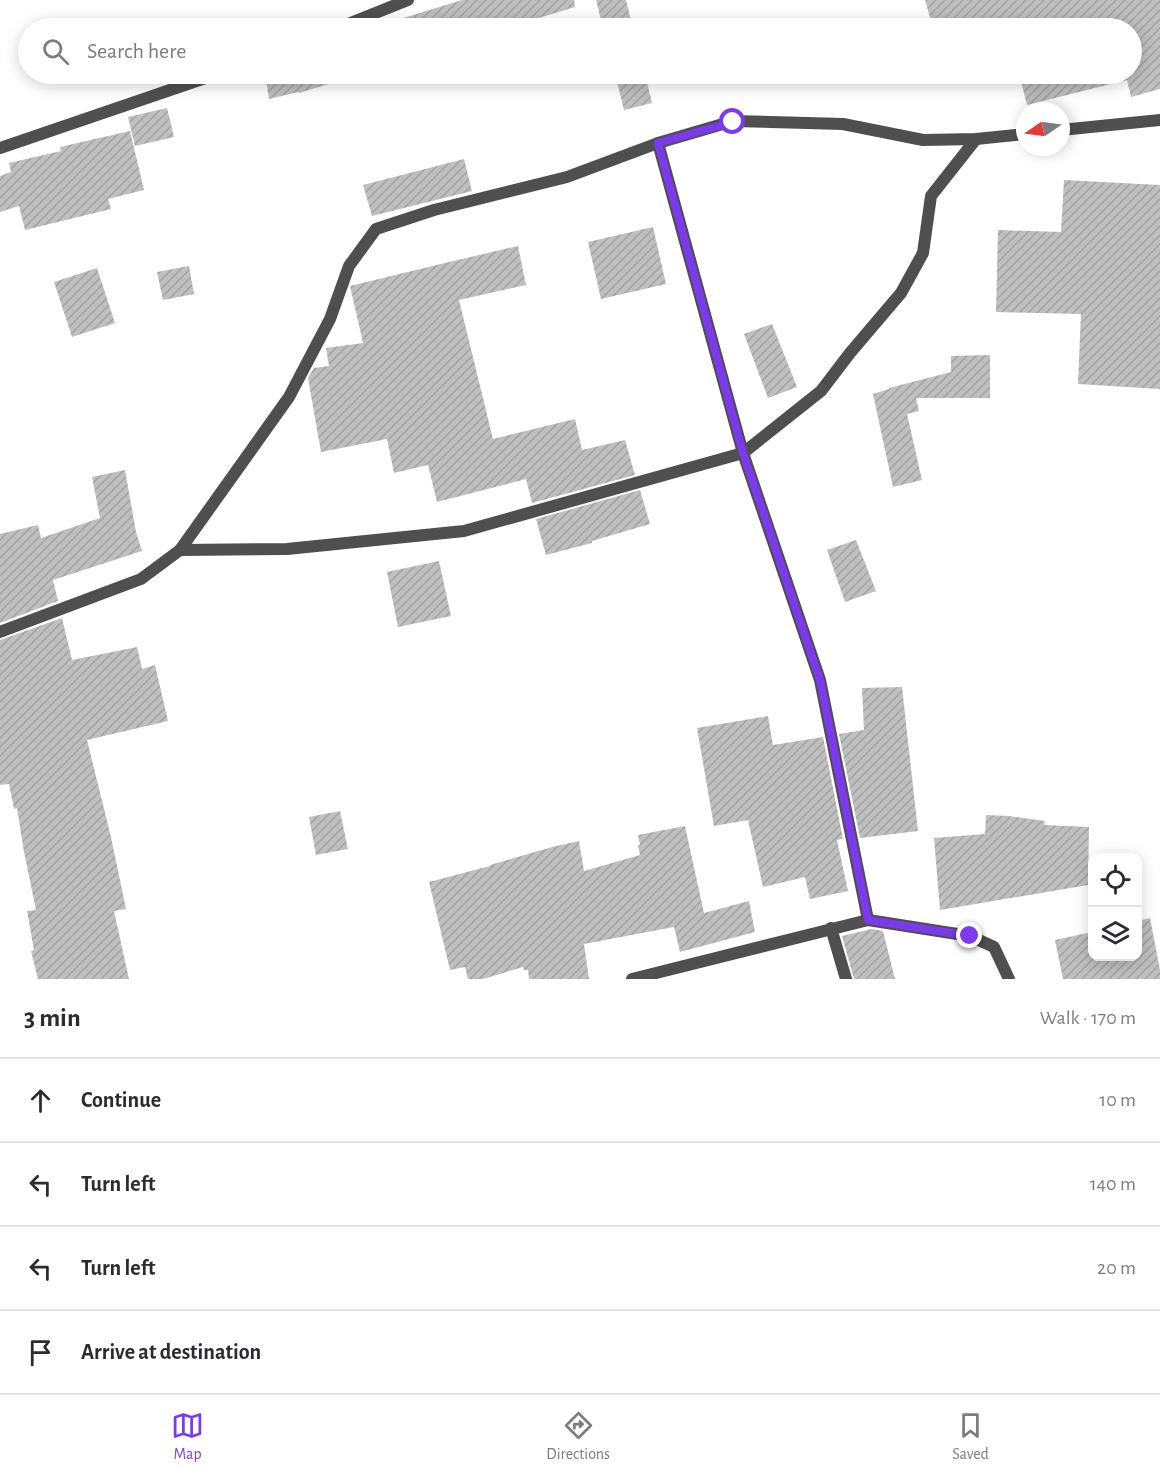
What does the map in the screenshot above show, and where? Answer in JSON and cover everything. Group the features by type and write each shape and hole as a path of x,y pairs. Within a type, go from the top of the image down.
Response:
{"street":[{"path":"363,18 408,0"},
{"path":"0,148 188,84"},
{"path":"1070,129 1160,120"},
{"path":"0,632 141,579 180,550 289,397 330,319 349,266 376,229 434,210 567,177 658,143 733,122 843,124 923,140 976,139 1016,135"},
{"path":"180,550 287,549 464,531 743,453 820,391 901,292 923,253 931,196 976,139"},
{"path":"658,143 743,453 820,680 868,920"},
{"path":"632,979 868,920 970,936 994,947 1009,979"},
{"path":"831,928 846,979"}],"building":[{"path":"462,0 574,0 575,7 539,18 404,18"},
{"path":"596,0 626,0 630,18 600,18"},
{"path":"925,0 1160,0 1160,89 1131,97 1128,84 1142,84 1142,18 930,18"},
{"path":"267,84 328,84 299,93 269,99"},
{"path":"618,84 647,84 652,103 624,110"},
{"path":"1022,84 1111,84 1039,102 1026,102"},
{"path":"167,108 174,137 135,146 128,117"},
{"path":"130,131 144,190 108,199 111,209 25,230 19,206 0,212 0,176 11,172 9,163 61,151 60,147"},
{"path":"464,159 472,191 372,216 363,185"},
{"path":"1064,180 1160,185 1160,389 1078,384 1081,314 996,312 998,230 1061,232"},
{"path":"653,227 666,284 601,299 588,242"},
{"path":"518,246 526,285 459,300 493,439 575,419 582,450 625,440 635,475 532,503 526,479 437,502 428,465 394,473 387,439 321,452 308,378 314,368 329,366 326,348 363,343 350,286"},
{"path":"189,266 194,294 163,300 157,272"},
{"path":"97,268 115,323 72,337 54,282"},
{"path":"772,324 797,387 768,398 744,334"},
{"path":"990,355 990,398 916,398 919,411 907,414 922,480 893,487 873,394 951,372 951,356"},
{"path":"125,470 136,532 142,551 53,580 58,601 0,623 0,534 38,525 41,538 100,518 92,477"},
{"path":"640,490 650,524 546,555 536,519"},
{"path":"856,540 876,591 845,602 827,550"},
{"path":"439,561 451,616 398,627 387,572"},
{"path":"62,618 72,660 137,647 142,669 155,665 168,721 87,740 126,909 114,911 129,979 38,979 31,951 34,950 27,911 36,910 17,808 14,809 9,784 0,785 0,640"},
{"path":"902,687 918,831 860,838 839,734 864,730 862,688"},
{"path":"768,716 773,745 823,737 843,839 837,840 848,891 810,899 805,877 763,887 748,820 714,826 697,728"},
{"path":"340,811 348,849 316,855 309,817"},
{"path":"986,815 1045,821 1044,825 1089,827 1088,885 940,910 934,838 985,834"},
{"path":"685,826 704,913 749,901 755,932 680,952 674,927 584,944 589,979 529,979 528,970 524,970 523,967 483,979 468,979 465,967 450,970 429,882 579,841 584,871 640,855 638,835"},
{"path":"1150,918 1160,979 1063,979 1055,940 1088,933 1088,961 1142,961 1142,920"},
{"path":"872,929 883,931 895,979 854,979 842,936"}],"route":[{"path":"733,122 658,143 743,453 820,680 868,920 970,936"}]}
